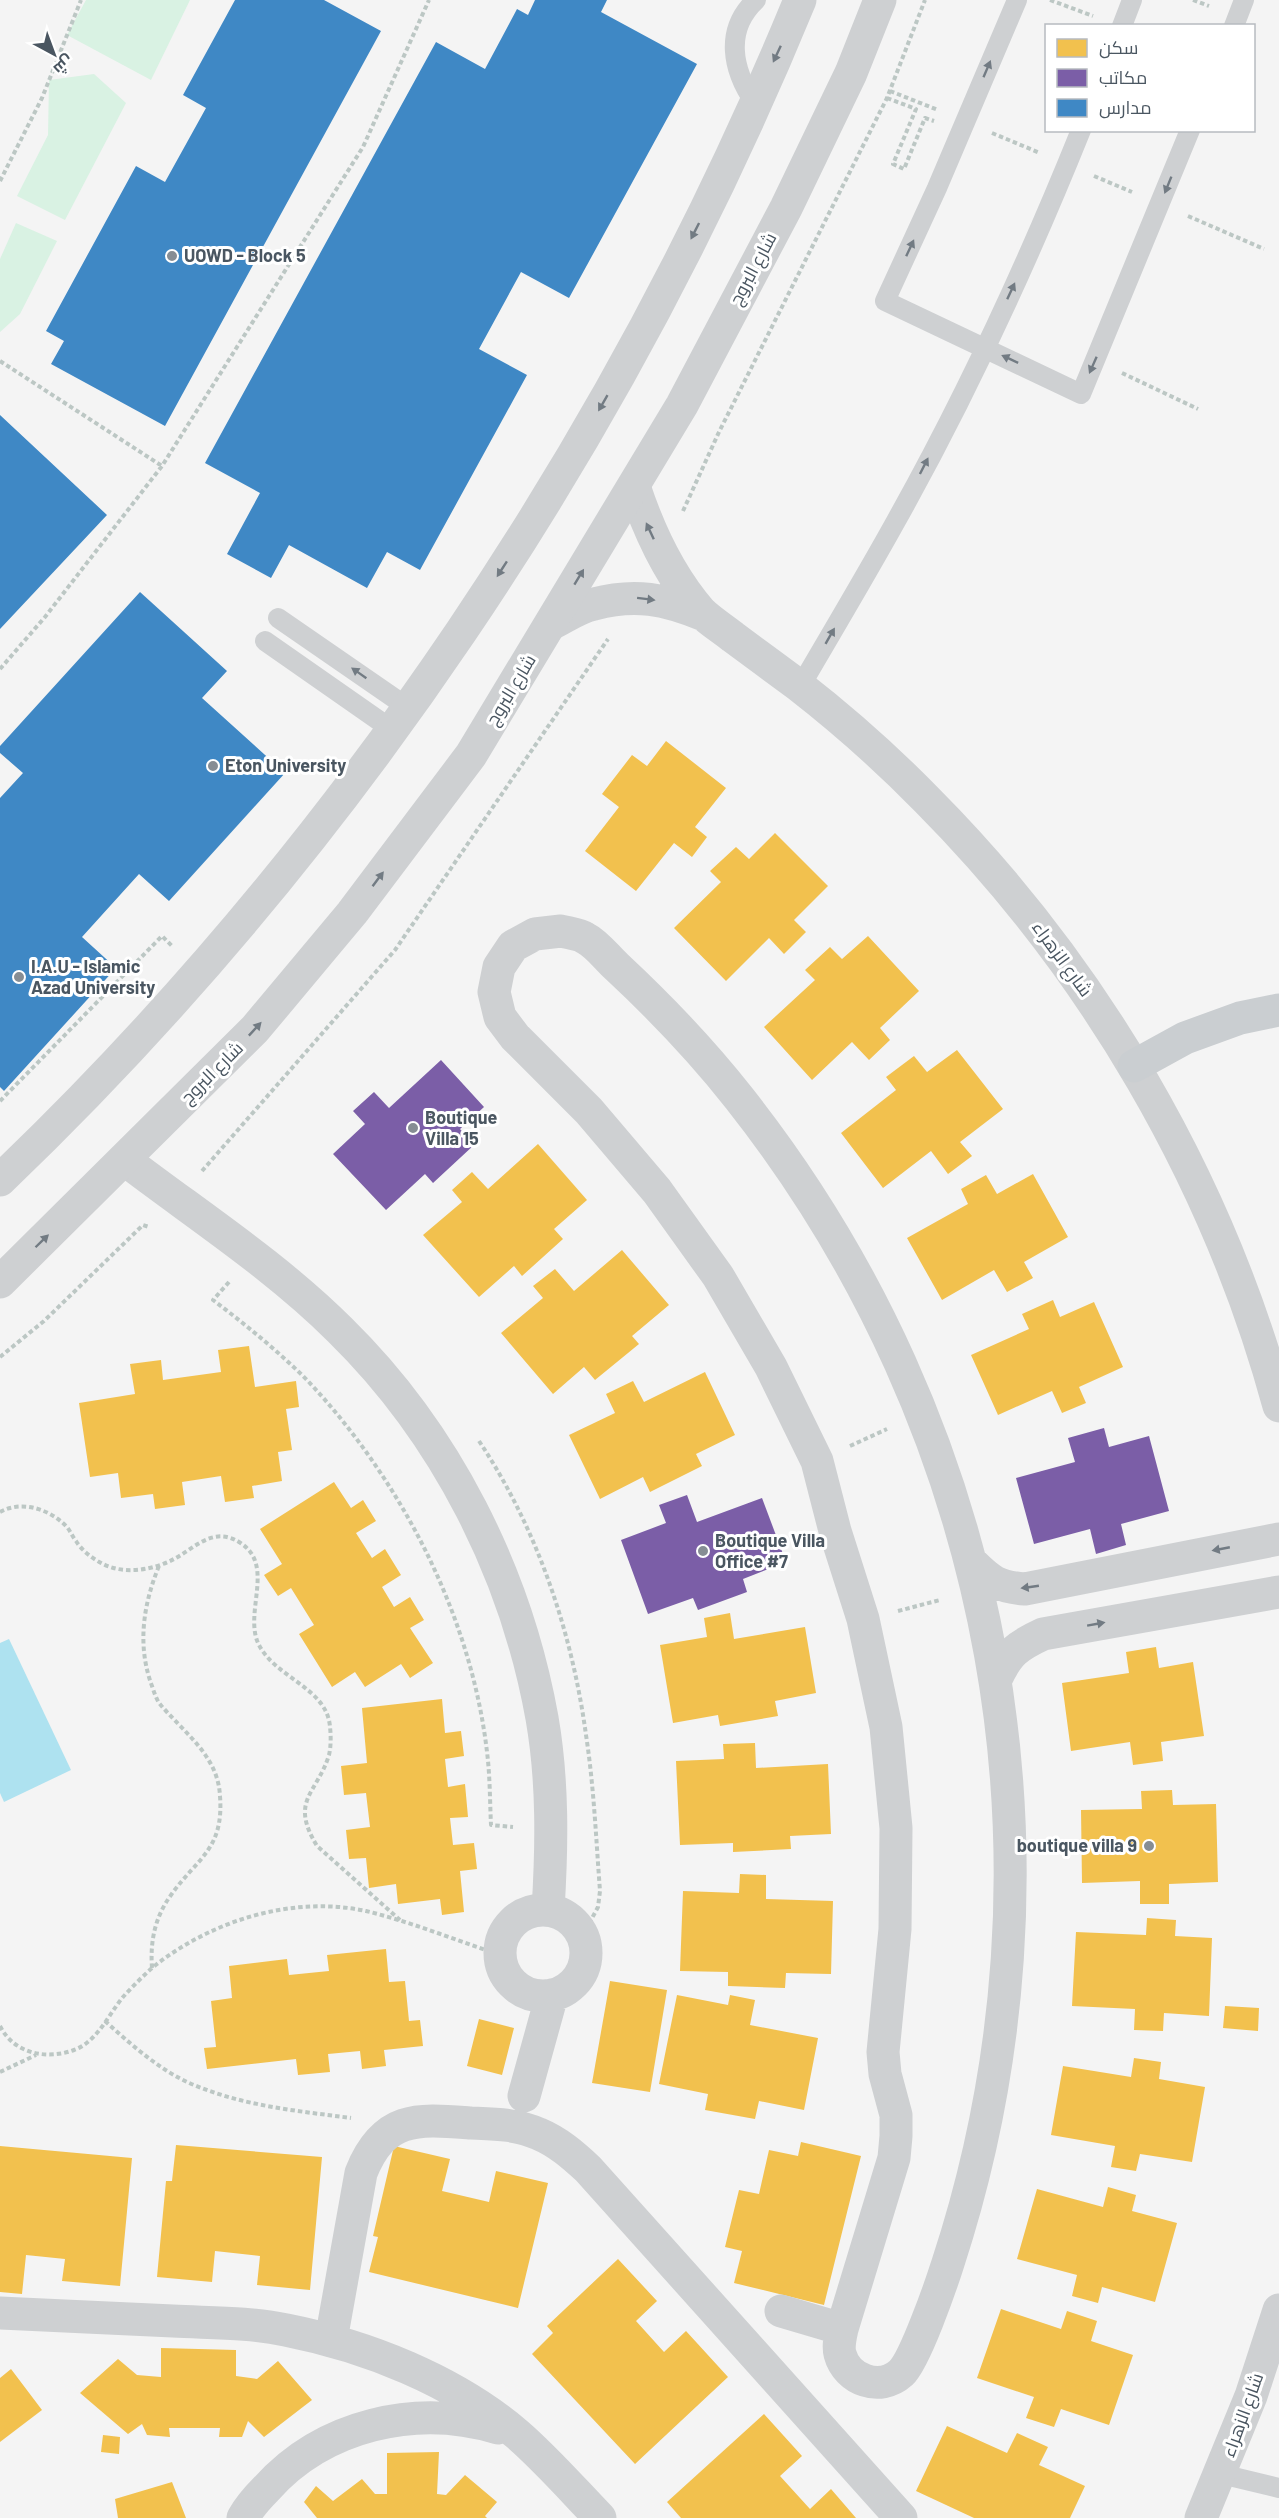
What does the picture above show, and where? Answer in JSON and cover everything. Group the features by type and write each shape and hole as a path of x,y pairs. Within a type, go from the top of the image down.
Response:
{"main road":[{"path":"1134,1066 1185,1038 1240,1018 1279,1010"}],"street":[{"path":"0,1180 114,1065 198,972 297,853 399,718 484,598 567,466 674,272 714,193 800,0"},
{"name":"شارع البروج","path":"0,1282 255,1029 352,914 471,755 682,405 786,208 851,73 880,0"},
{"name":"شارع الزهراء","path":"634,486 646,522 662,555 674,577 704,615"},
{"name":"شارع الزهراء","path":"551,624 592,604 637,597 672,602 704,615 800,687 865,741 984,861 1038,926 1088,994 1134,1066 1174,1139 1211,1214 1243,1292 1279,1406"},
{"path":"561,931 585,938 672,1021 723,1078 769,1137 836,1237 872,1304 922,1413 952,1494 975,1577 996,1679 1006,1763 1011,1848 1010,1932 1002,2017 991,2090 971,2184 947,2266 911,2359 899,2375 881,2383 861,2380 845,2368 838,2349 894,2158 896,2136 896,2115 885,2074 883,2052 895,1929 896,1828 886,1727 863,1619 835,1531 817,1461 771,1367 718,1276 671,1210 590,1111 515,1037 500,1017 494,992 499,967 513,946 535,933 561,931"},
{"path":"125,1160 293,1287 340,1330 383,1377 422,1427 456,1481 486,1538 510,1596 529,1657 542,1719 549,1782 552,1846 548,1910"},
{"path":"975,1577 987,1578 1005,1587 1025,1589 1279,1539"},
{"path":"996,1679 1005,1659 1022,1643 1043,1634 1279,1592"},
{"path":"548,1910 562,1914 574,1923 583,1935 587,1951 585,1966 577,1979 566,1989 552,1995 537,1995 522,1991 503,1969 500,1955 502,1940 509,1927 520,1917 533,1911 548,1910"},
{"path":"524,2096 552,1995"},
{"path":"330,2340 361,2173 369,2152 383,2136 402,2125 423,2120 511,2125 540,2134 566,2149 588,2169 901,2518"},
{"name":"شارع الزهراء","path":"1201,2518 1221,2474 1251,2396 1279,2310"},
{"path":"781,2311 842,2329"},
{"path":"0,2313 236,2324 284,2329 330,2340 380,2357 428,2378 474,2403 517,2434 582,2512"},
{"path":"243,2518 278,2476 314,2449 355,2429 395,2419 436,2417 477,2421 517,2434"}],"lane":[{"path":"754,103 743,86 736,67 734,46 739,25 750,5 756,0"},
{"path":"1017,0 885,301 1082,394 1189,132"},
{"path":"1123,24 1132,0"},
{"path":"1235,24 1244,0"},
{"path":"800,687 897,520 985,348 1080,132"},
{"path":"278,618 399,718"},
{"path":"265,640 399,718"},
{"path":"1221,2474 1279,2488"}],"path":[{"path":"0,181 42,98 81,0"},
{"path":"0,669 45,617 162,466 363,147 429,0"},
{"path":"1050,0 1099,18"},
{"path":"887,98 916,109 893,164 904,168 926,118 938,123"},
{"path":"920,103 1264,249"},
{"path":"1096,360 1198,409"},
{"path":"0,361 162,466"},
{"path":"0,1101 162,936 198,972"},
{"path":"251,1255 213,1300 262,1338 306,1380 346,1426 370,1459 413,1528 443,1593 461,1641 477,1700 488,1760 491,1825 524,1828"},
{"path":"817,1461 922,1413"},
{"path":"478,1439 514,1502 539,1558 560,1616 576,1676 587,1737 600,1891 598,1907 583,1935"},
{"path":"0,1512 8,1508 30,1506 51,1513 68,1528 77,1544 89,1556 105,1565 132,1570 159,1566 176,1559 205,1538 222,1536 231,1539 239,1542 252,1554 259,1571 253,1606 253,1624 257,1642 266,1658 279,1671 318,1698 330,1724 330,1754 309,1792 305,1806 305,1820 309,1834 317,1846 399,1920"},
{"path":"152,1969 151,1950 159,1915 171,1894 203,1859 214,1839 220,1817 218,1783 205,1752 158,1701 148,1676 143,1650 143,1622 148,1593 159,1566"},
{"path":"863,1619 975,1577"},
{"path":"0,2072 36,2055 56,2055 76,2049 93,2038 124,1995 182,1946 215,1929 269,1912 326,1907 363,1911 399,1920 500,1955"},
{"path":"105,2021 146,2057 192,2085 244,2103 402,2125"},
{"path":"0,2025 17,2045 36,2055"}],"green space":[{"path":"86,0 190,0 151,80 67,35"},
{"path":"94,74 126,103 65,220 17,196 48,135 49,80"},
{"path":"16,223 57,241 20,314 0,332 0,259"}],"water":[{"path":"9,1639 71,1770 4,1802 0,1793 0,1643"}],"building: سكن":[{"path":"666,741 726,788 695,827 707,837 692,857 674,843 636,891 585,851 619,807 602,794 632,755 647,766"},
{"path":"775,833 828,886 794,920 806,932 784,954 769,938 726,981 674,928 721,882 710,871 736,847 749,859"},
{"path":"868,936 919,991 880,1028 890,1040 869,1060 852,1042 812,1080 764,1027 815,980 805,970 830,947 842,959"},
{"path":"957,1050 1003,1109 960,1142 972,1156 948,1174 931,1151 883,1188 841,1133 896,1090 886,1077 914,1056 927,1072"},
{"path":"538,1144 587,1200 554,1229 563,1239 522,1276 514,1266 479,1297 423,1235 462,1202 452,1190 472,1172 488,1189"},
{"path":"1033,1174 1068,1237 1024,1262 1033,1278 1007,1292 994,1270 942,1300 907,1238 968,1204 961,1189 986,1175 997,1194"},
{"path":"622,1250 669,1305 632,1336 639,1344 595,1380 584,1367 553,1394 501,1333 543,1298 533,1286 555,1269 574,1291"},
{"path":"1053,1300 1060,1317 1094,1302 1123,1367 1079,1387 1086,1403 1062,1413 1052,1391 998,1415 971,1355 1029,1329 1022,1314"},
{"path":"249,1346 255,1387 296,1381 299,1407 286,1409 292,1450 278,1452 282,1481 252,1486 254,1498 225,1502 221,1476 182,1482 185,1505 155,1509 153,1494 121,1498 118,1473 90,1477 79,1403 135,1394 130,1364 161,1360 163,1380 221,1372 218,1350"},
{"path":"705,1372 735,1435 696,1454 702,1466 650,1492 643,1477 600,1499 569,1435 615,1413 606,1394 633,1381 644,1402"},
{"path":"334,1482 351,1508 363,1500 376,1521 356,1533 372,1558 385,1549 401,1575 382,1587 394,1607 410,1597 424,1620 410,1628 433,1663 410,1678 401,1664 365,1687 355,1672 332,1687 299,1634 314,1625 291,1588 278,1596 264,1575 282,1564 260,1529"},
{"path":"730,1613 734,1639 805,1627 816,1693 775,1701 778,1716 720,1726 718,1715 673,1723 660,1645 707,1637 704,1618"},
{"path":"1156,1647 1159,1668 1193,1662 1204,1736 1161,1742 1163,1761 1133,1765 1130,1742 1071,1751 1062,1683 1129,1673 1126,1652"},
{"path":"442,1699 445,1733 461,1731 464,1756 445,1759 448,1787 465,1784 468,1817 450,1818 453,1845 474,1843 477,1869 460,1871 464,1912 442,1915 440,1899 398,1904 396,1884 369,1888 366,1858 349,1859 346,1830 370,1827 366,1793 344,1795 341,1766 367,1763 362,1708"},
{"path":"755,1743 756,1768 828,1764 831,1834 790,1836 791,1849 733,1852 733,1843 680,1845 676,1761 724,1759 723,1744"},
{"name":"boutique villa 9","path":"1172,1790 1173,1805 1216,1804 1218,1882 1169,1884 1169,1904 1140,1904 1140,1881 1082,1883 1081,1810 1142,1809 1141,1791"},
{"path":"740,1874 766,1875 766,1899 833,1901 831,1974 786,1973 785,1988 728,1986 728,1972 680,1971 683,1891 739,1893"},
{"path":"1147,1918 1176,1920 1175,1936 1212,1938 1209,2016 1164,2013 1163,2031 1134,2030 1135,2009 1072,2006 1076,1932 1146,1935"},
{"path":"386,1949 389,1982 405,1981 409,2021 420,2020 423,2046 384,2050 386,2066 362,2069 360,2051 328,2054 330,2072 298,2075 296,2059 207,2069 204,2048 216,2047 211,2001 232,1998 229,1966 287,1959 289,1975 329,1971 327,1955"},
{"path":"610,1981 667,1990 650,2092 592,2083"},
{"path":"677,1995 728,2005 730,1995 755,2000 750,2025 818,2038 804,2110 759,2101 755,2119 705,2110 708,2094 659,2084"},
{"path":"1225,2006 1259,2008 1258,2031 1223,2028"},
{"path":"479,2019 514,2028 502,2075 467,2066"},
{"path":"1134,2058 1161,2062 1159,2079 1205,2087 1192,2162 1140,2154 1136,2171 1111,2167 1115,2146 1051,2135 1063,2066 1131,2077"},
{"path":"801,2142 861,2156 824,2305 734,2283 742,2251 725,2247 739,2190 759,2194 769,2150 798,2156"},
{"path":"176,2145 322,2157 310,2290 257,2285 260,2256 215,2251 212,2282 157,2277 166,2181 172,2181"},
{"path":"0,2146 132,2158 120,2286 62,2281 65,2259 26,2255 22,2294 0,2292"},
{"path":"394,2146 450,2159 442,2191 489,2202 496,2171 548,2183 518,2308 369,2272 378,2237 373,2236"},
{"path":"1108,2187 1136,2195 1132,2211 1177,2223 1155,2302 1102,2287 1098,2303 1072,2296 1077,2275 1017,2259 1037,2189 1103,2207"},
{"path":"618,2259 657,2301 636,2321 664,2352 686,2331 728,2377 635,2464 532,2354 553,2333 547,2326"},
{"path":"1001,2309 1061,2329 1067,2311 1097,2321 1091,2341 1133,2355 1109,2425 1061,2409 1054,2427 1026,2418 1034,2397 977,2378"},
{"path":"161,2348 236,2350 236,2376 257,2379 278,2361 312,2400 264,2437 248,2421 242,2437 219,2437 220,2428 169,2428 170,2437 147,2435 142,2424 128,2434 80,2393 118,2359 137,2375 161,2377"},
{"path":"11,2369 42,2410 0,2442 0,2378"},
{"path":"764,2414 802,2456 780,2476 810,2509 831,2489 856,2518 681,2518 667,2502"},
{"path":"947,2426 1007,2453 1017,2433 1048,2447 1039,2465 1085,2486 1070,2518 974,2518 916,2491"},
{"path":"103,2435 120,2437 119,2454 101,2452"},
{"path":"439,2452 437,2494 446,2495 465,2475 497,2502 485,2516 487,2518 317,2518 304,2502 316,2486 333,2501 362,2479 375,2494 387,2494 387,2453"},
{"path":"172,2482 186,2518 118,2518 115,2499"}],"building: مكاتب":[{"path":"441,1060 484,1107 460,1129 474,1145 433,1183 425,1174 386,1210 333,1154 365,1124 353,1111 374,1092 389,1108"},
{"path":"1104,1428 1109,1447 1149,1436 1169,1511 1121,1524 1126,1545 1096,1554 1090,1529 1034,1544 1016,1478 1075,1462 1068,1438"},
{"name":"Boutique Villa Office #7","path":"687,1495 697,1522 762,1498 786,1562 743,1579 747,1592 698,1610 693,1598 648,1614 621,1540 666,1523 659,1505"}],"building: مدارس":[{"name":"UOWD - Block 5","path":"235,0 324,0 381,31 165,426 51,364 64,341 46,331 136,166 165,182 206,108 183,95"},
{"path":"535,0 607,0 601,12 697,64 569,298 521,272 479,349 527,375 420,570 387,552 367,588 289,545 271,578 227,554 260,493 205,463 436,42 485,69 517,9 528,15"},
{"path":"0,415 107,515 0,629"},
{"path":"140,592 227,671 202,698 285,773 169,901 139,874 82,937 116,968 4,1091 0,1087 0,798 23,773 0,753 0,746"}],"place":[{"name":"UOWD - Block 5","path":"172,256"},
{"name":"Eton University","path":"213,766"},
{"name":"I.A.U - Islamic Azad University","path":"19,977"},
{"name":"Boutique Villa 15","path":"413,1128"},
{"name":"Boutique Villa Office #7","path":"703,1551"},
{"name":"boutique villa 9","path":"1149,1846"}]}
